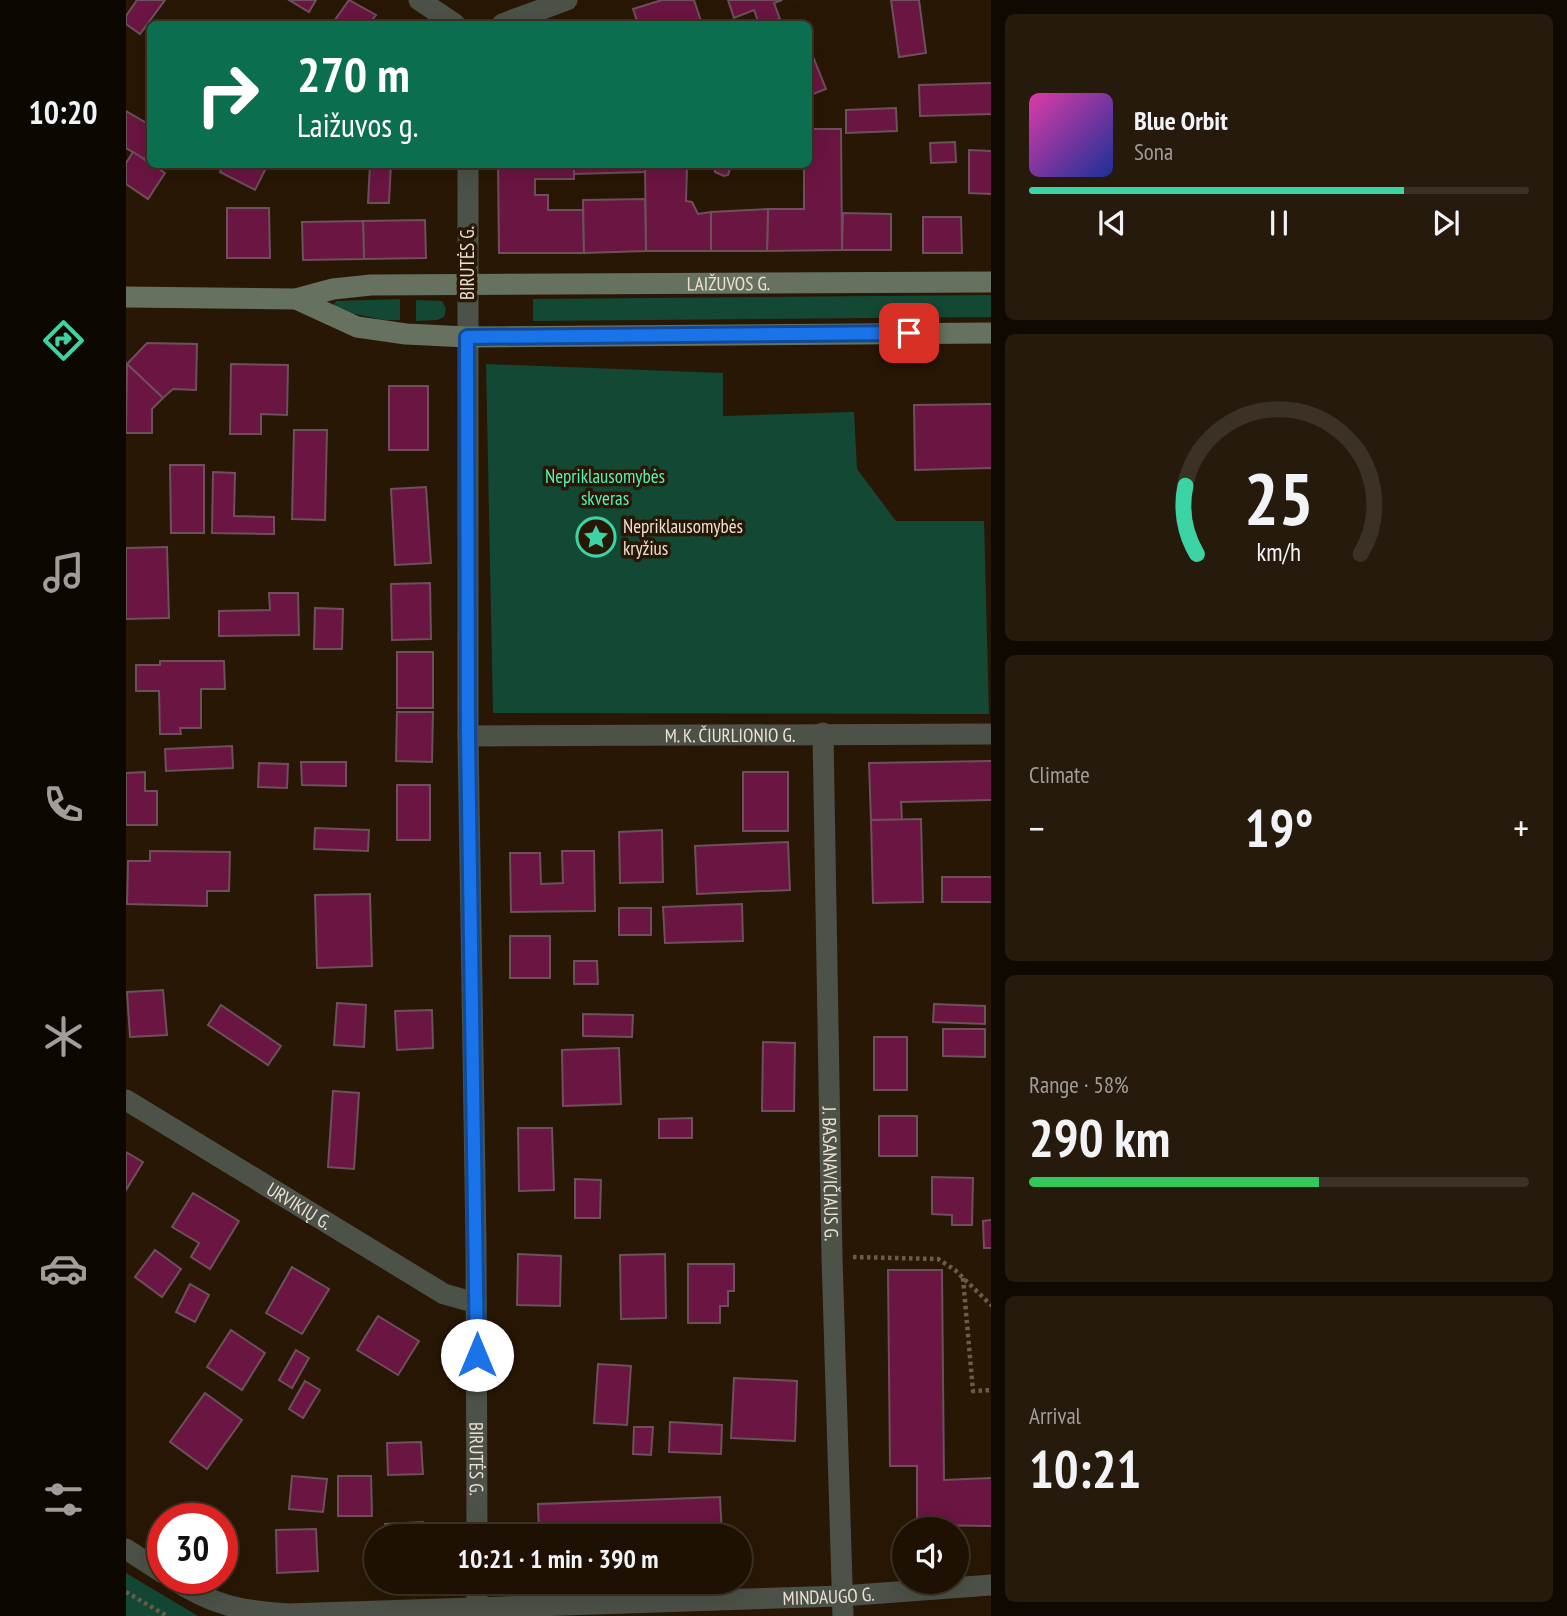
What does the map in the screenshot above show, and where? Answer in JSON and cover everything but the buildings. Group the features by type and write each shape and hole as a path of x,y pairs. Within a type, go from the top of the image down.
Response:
{"main road":[{"name":"LAIŽUVOS G.","path":"296,299 333,289 371,285 991,282"},
{"path":"126,297 296,299 357,327 406,334 467,337 991,333"}],"street":[{"path":"419,0 450,21"},
{"path":"510,21 567,0"},
{"name":"BIRUTĖS G.","path":"468,168 468,736 477,1303 477,1524"},
{"name":"J. BASANAVIČIAUS G.","path":"823,733 832,1257 842,1606"},
{"name":"M. K. ČIURLIONIO G.","path":"468,736 991,734"},
{"name":"URVIKIŲ G.","path":"126,1100 444,1294 477,1303"},
{"path":"126,1549 147,1563"},
{"name":"MINDAUGO G.","path":"199,1594 214,1603 241,1611 288,1615 477,1613 842,1606 991,1585"},
{"path":"477,1594 477,1613"}],"path":[{"path":"832,1257 938,1259 963,1278 991,1306"},
{"path":"963,1278 973,1391 991,1390"},
{"path":"126,1592 167,1616"}],"green space":[{"path":"991,295 991,317 533,321 533,299"},
{"path":"400,299 400,320 384,320 336,310 333,306 336,301"},
{"path":"416,300 442,301 446,309 444,317 416,321"},
{"name":"Nepriklausomybės skveras","path":"486,364 723,373 723,416 854,412 857,469 896,521 984,521 989,714 493,713"},
{"path":"126,1573 147,1586 147,1594 161,1594 198,1616 126,1616"}],"place":[{"name":"Nepriklausomybės kryžius","path":"596,537"}],"route":[{"path":"477,1355 468,736 467,337 909,333"}]}
